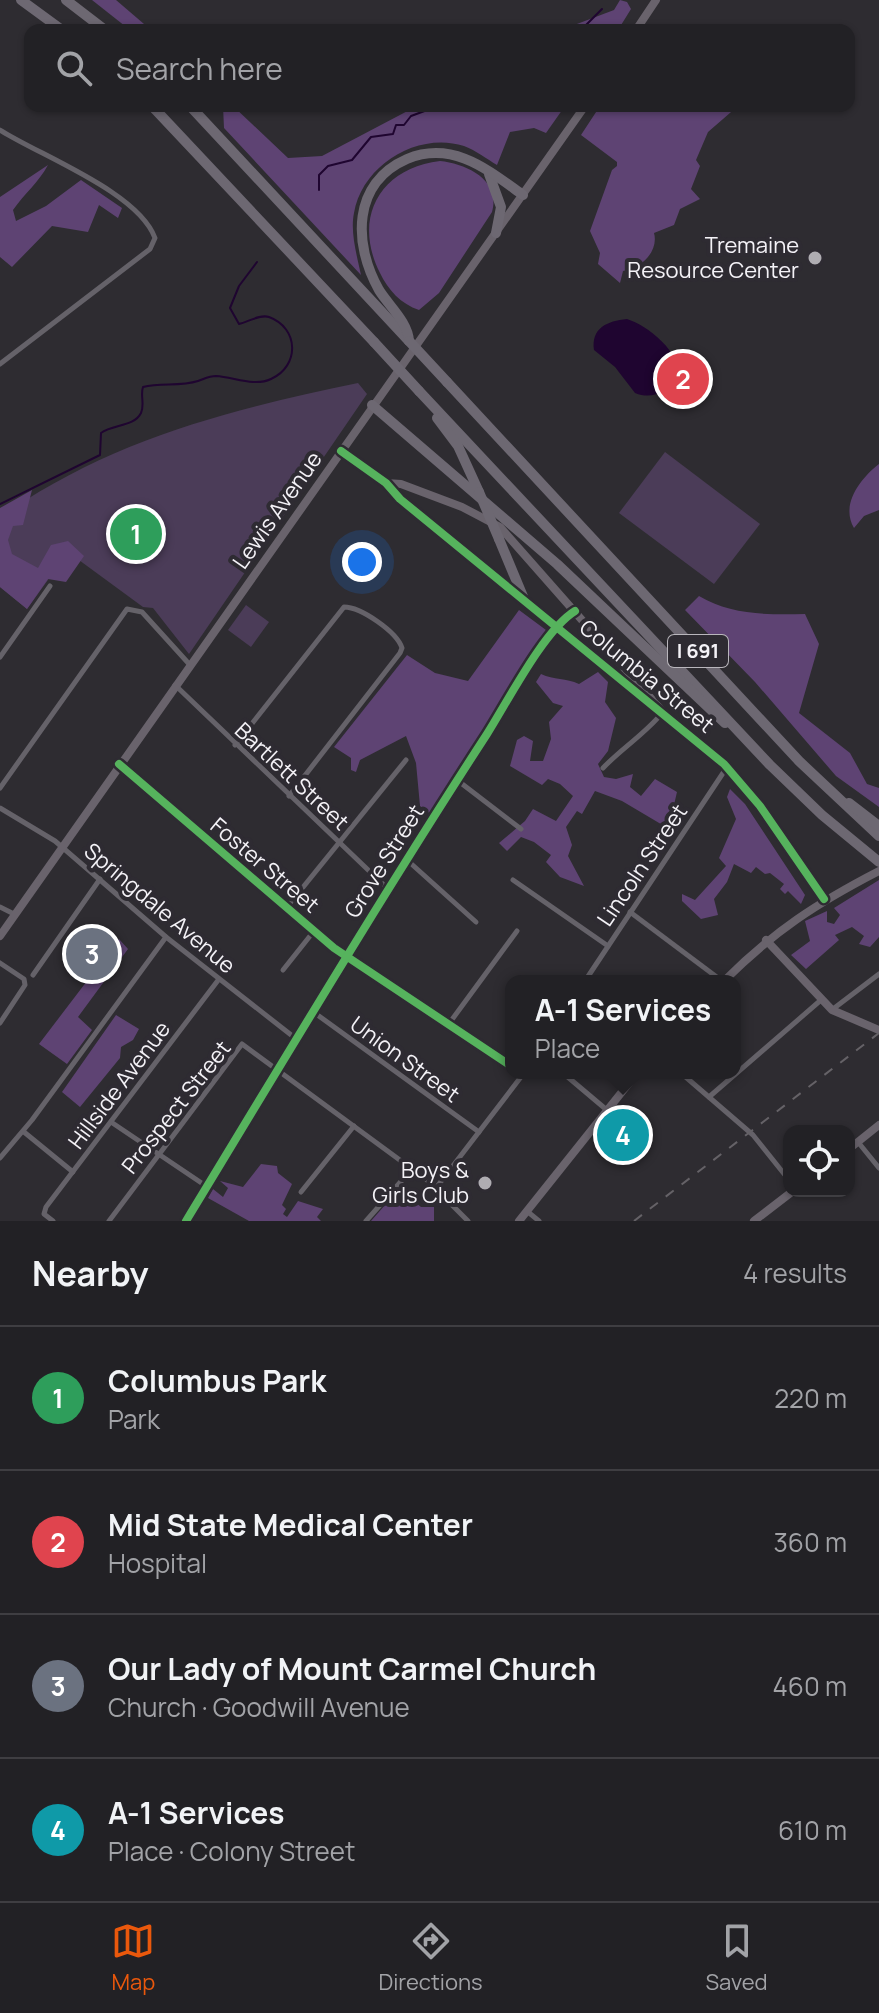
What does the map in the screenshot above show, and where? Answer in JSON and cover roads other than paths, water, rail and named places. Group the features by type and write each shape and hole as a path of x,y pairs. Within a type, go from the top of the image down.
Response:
{"highway":[{"path":"21,0 54,24"},
{"path":"66,0 97,24"},
{"name":"I 691","path":"158,112 734,727 802,797 879,862"},
{"path":"196,112 392,316"},
{"path":"392,316 375,283 362,244 361,218 370,192 393,167 420,155 456,155 485,169 523,195"},
{"path":"485,169 500,204 496,233"},
{"name":"I 691","path":"392,316 407,329 409,341 829,792 879,836"},
{"path":"421,394 458,446 524,599"},
{"path":"372,405 557,564 715,717 734,727"},
{"path":"829,792 879,826"}],"main road":[{"path":"640,24 656,0"},
{"name":"Lewis Avenue","path":"0,936 581,112"},
{"name":"Columbia Street","path":"341,451 386,483 400,499 727,767 760,806 824,899"},
{"path":"386,483 408,487 492,521 663,712"},
{"path":"729,975 766,940 824,899 879,871"},
{"path":"766,940 832,1010 876,1029"},
{"path":"519,1221 632,1079"},
{"path":"855,1144 879,1125"},
{"path":"754,1221 785,1197"}],"street":[{"path":"0,130 114,193 148,226 155,238 150,249 0,364"},
{"path":"0,657 50,586"},
{"path":"235,745 344,607 354,608 401,643 400,653 289,796"},
{"path":"0,788 127,609 142,612 190,665"},
{"name":"Grove Street","path":"186,1221 345,956 457,780 557,626 575,611"},
{"name":"Bartlett Street","path":"175,685 388,889"},
{"path":"603,768 624,746 651,727 663,712"},
{"path":"287,907 406,760"},
{"name":"Foster Street","path":"119,764 345,956 505,1062"},
{"name":"Lincoln Street","path":"589,975 727,767"},
{"path":"457,780 521,829"},
{"name":"Springdale Avenue","path":"0,808 62,847 166,937 295,1038"},
{"path":"407,860 476,922"},
{"path":"33,975 100,879"},
{"path":"513,880 608,946"},
{"path":"0,907 15,915"},
{"path":"630,912 715,975"},
{"path":"283,970 314,931"},
{"path":"448,1025 517,931"},
{"path":"0,1158 24,1132 166,937"},
{"path":"0,963 24,979 25,985 0,1023"},
{"path":"832,1010 879,974"},
{"name":"Hillside Avenue","path":"53,1221 44,1211 219,979"},
{"path":"741,1069 821,1000"},
{"name":"Union Street","path":"312,1011 479,1132"},
{"name":"Prospect Street","path":"109,1221 238,1047 247,1046 277,1068"},
{"path":"277,1068 436,1188 468,1221"},
{"path":"436,1188 519,1079"},
{"path":"570,1079 608,1111"},
{"path":"688,1079 753,1135 783,1172"},
{"path":"709,1097 730,1079"},
{"path":"111,1122 157,1156 206,1186"},
{"path":"301,1192 354,1126"},
{"path":"24,1132 73,1172"},
{"path":"858,1142 879,1168"},
{"path":"366,1221 412,1169"},
{"path":"527,1211 539,1221"}],"waterway":[{"path":"587,24 602,9"},
{"path":"319,190 319,175 328,166 352,160 371,137 393,134 396,125 404,125 411,116 422,112"},
{"path":"0,504 100,455 101,433 138,418 143,407 143,387 191,383 216,376 258,382 280,373 291,357 292,347 286,330 279,322 265,316 239,324 230,308 239,286 257,262"}],"railway":[{"path":"634,1221 879,1033"}],"place":[{"name":"Tremaine Resource Center","path":"815,258"},
{"name":"Mid State Medical Center","path":"683,379"},
{"name":"Columbus Park","path":"136,534"},
{"name":"Our Lady of Mount Carmel Church","path":"92,954"},
{"name":"A-1 Services","path":"623,1135"},
{"name":"Boys & Girls Club","path":"485,1183"}]}
